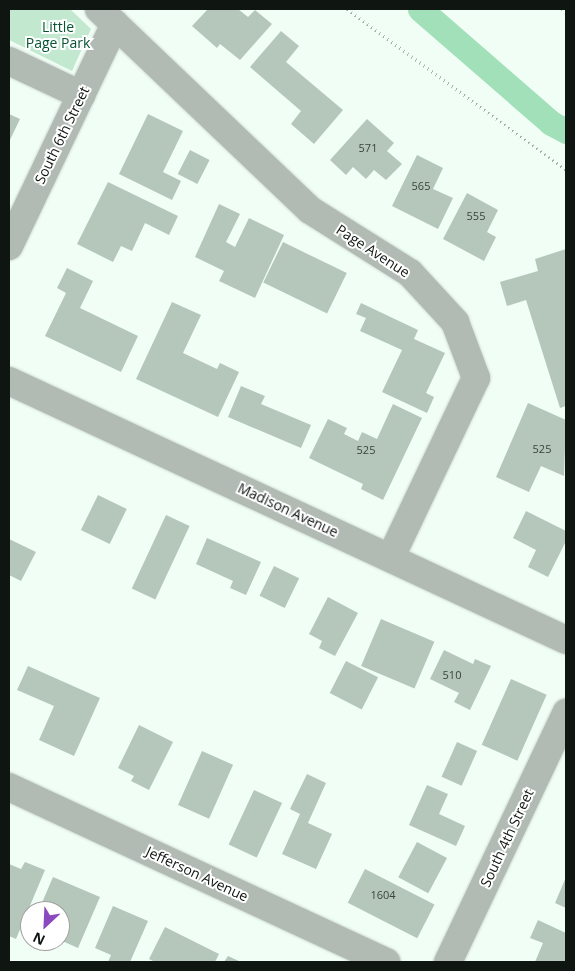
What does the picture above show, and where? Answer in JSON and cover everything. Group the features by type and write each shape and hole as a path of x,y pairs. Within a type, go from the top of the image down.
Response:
{"street":[{"name":"South 6th Street","path":"9,246 81,95 107,17"},
{"name":"Page Avenue","path":"107,17 310,210 410,273 455,322 476,378 391,557"},
{"path":"9,61 81,95"},
{"name":"Madison Avenue","path":"9,381 566,640"},
{"name":"South 4th Street","path":"448,962 566,713"},
{"name":"Jefferson Avenue","path":"9,787 386,962"}],"path":[{"path":"347,9 566,170"},
{"path":"562,9 566,13"}],"green space":[{"name":"Little Page Park","path":"9,9 70,9 91,29 72,71 9,40"}],"building":[{"path":"208,9 238,9 248,17 255,10 272,24 240,60 220,44 217,48 192,26"},
{"path":"281,31 299,46 286,62 343,110 314,144 291,124 301,111 250,67"},
{"path":"9,114 20,119 9,142"},
{"path":"148,114 183,131 163,172 181,181 172,200 119,174"},
{"path":"367,119 394,143 387,151 402,164 386,180 374,170 366,179 353,167 346,175 330,160"},
{"path":"190,150 210,160 197,184 178,174"},
{"path":"417,155 443,168 433,189 453,198 438,229 392,206"},
{"path":"108,182 178,216 169,235 145,223 132,251 121,246 113,262 77,244"},
{"path":"467,193 498,210 487,232 496,237 484,261 443,239"},
{"path":"219,204 240,214 226,242 235,247 249,218 284,235 255,298 219,281 224,271 195,257"},
{"path":"283,242 347,273 327,314 263,282"},
{"path":"566,249 566,406 560,408 526,300 507,306 500,282 538,271 535,259"},
{"path":"67,268 93,281 80,308 138,336 121,372 45,336 66,293 57,288"},
{"path":"172,302 201,315 183,353 217,369 220,363 239,372 218,417 136,379"},
{"path":"361,303 418,330 414,339 445,353 426,393 434,397 427,413 382,392 402,350 360,331 366,318 356,314"},
{"path":"241,386 265,396 261,404 311,425 301,448 228,417"},
{"path":"528,403 566,420 564,476 541,466 529,492 496,477"},
{"path":"393,404 422,418 383,500 361,489 363,484 309,458 328,419 347,428 344,434 358,441 362,432 377,439"},
{"path":"98,495 127,509 110,544 81,530"},
{"path":"526,511 566,531 566,541 548,577 528,567 536,550 513,538"},
{"path":"166,515 190,526 155,599 132,588"},
{"path":"207,538 261,562 246,595 230,588 233,581 196,564"},
{"path":"9,539 36,552 21,581 9,575"},
{"path":"274,566 299,578 285,608 260,596"},
{"path":"328,597 358,613 335,656 319,648 322,641 309,634"},
{"path":"381,619 434,642 414,689 361,666"},
{"path":"444,650 473,664 475,659 491,666 470,710 454,702 459,693 430,679"},
{"path":"346,661 378,677 362,709 330,693"},
{"path":"28,666 100,698 74,756 39,740 54,706 17,690"},
{"path":"511,679 547,695 517,761 482,745"},
{"path":"139,725 173,742 149,790 131,781 134,776 118,768"},
{"path":"457,742 477,751 462,786 442,777"},
{"path":"202,751 233,765 209,819 178,805"},
{"path":"307,774 326,783 308,823 332,834 316,869 282,854 300,814 290,809"},
{"path":"427,785 448,794 439,814 465,826 456,846 409,825"},
{"path":"254,790 282,803 257,857 229,844"},
{"path":"417,842 447,858 428,893 398,877"},
{"path":"25,862 45,870 32,901 20,901 20,929 16,939 9,936 9,864 21,869"},
{"path":"365,869 434,904 417,938 348,903"},
{"path":"53,877 100,897 78,948 70,944 70,901 43,901"},
{"path":"566,877 566,908 555,903"},
{"path":"113,906 148,921 130,962 108,962 111,955 95,948"},
{"path":"538,920 566,933 566,962 535,962 543,943 530,938"},
{"path":"165,927 219,954 215,962 155,962 149,959"},
{"path":"228,956 241,962 224,962"}],"waterway":[{"path":"420,9 551,123 566,131"}]}
